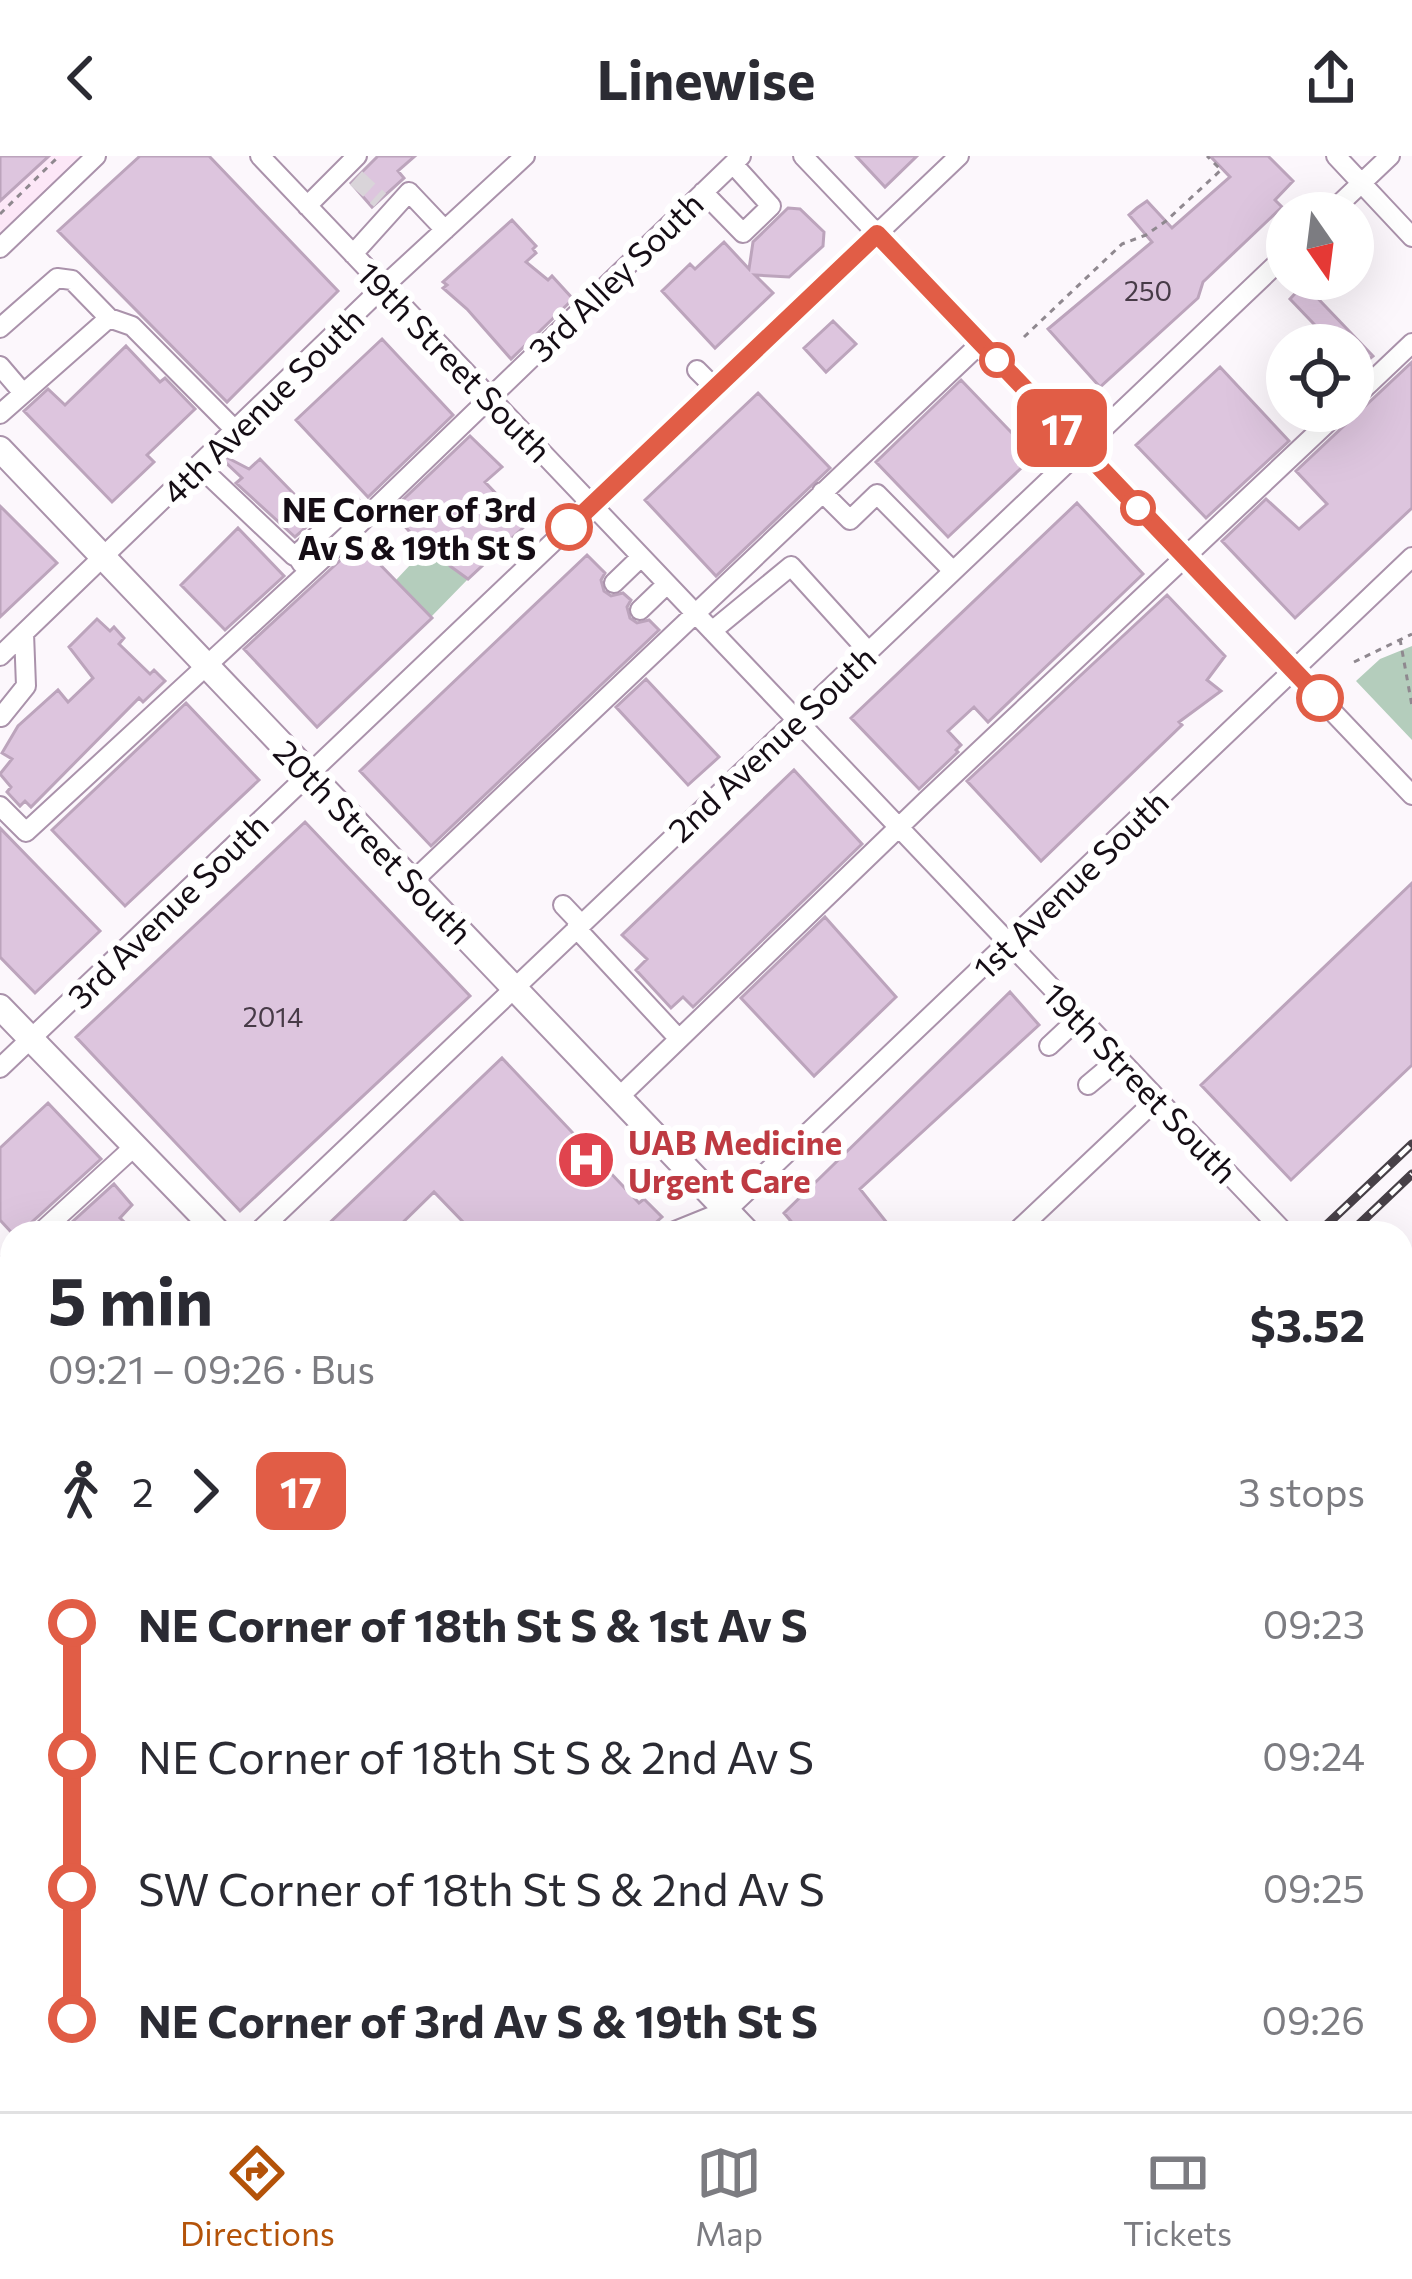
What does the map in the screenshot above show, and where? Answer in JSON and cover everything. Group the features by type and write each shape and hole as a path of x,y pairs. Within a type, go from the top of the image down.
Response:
{"main road":[{"name":"20th Street South","path":"0,449 619,1097 721,1221"},
{"path":"0,1007 208,1221"}],"street":[{"path":"0,248 96,156"},
{"name":"19th Street South","path":"260,156 1274,1221"},
{"name":"4th Avenue South","path":"0,656 383,286 525,156"},
{"path":"803,156 1412,795"},
{"path":"1336,156 1412,236"},
{"path":"1352,192 1390,156"},
{"name":"3rd Avenue South","path":"0,1069 953,158"},
{"path":"703,192 743,233 757,220 771,206 737,160"},
{"name":"3rd Alley South","path":"0,806 26,832 310,571 737,160"},
{"path":"307,206 353,167"},
{"path":"353,254 386,205 409,192 445,230"},
{"name":"2nd Avenue South","path":"270,1221 1266,274"},
{"path":"0,328 57,278 72,280 109,318 132,326 236,431"},
{"path":"0,414 109,318"},
{"path":"413,880 981,343"},
{"path":"1374,379 1412,343"},
{"path":"0,366 23,393"},
{"path":"697,370 715,388"},
{"path":"619,1097 1317,432"},
{"path":"199,466 310,571"},
{"path":"822,492 850,520 878,494 953,571"},
{"path":"294,556 351,505"},
{"path":"614,583 641,556"},
{"name":"1st Avenue South","path":"723,1221 1412,557"},
{"path":"712,631 791,566 868,651"},
{"path":"640,610 667,584"},
{"path":"1,717 26,686 24,633"},
{"path":"624,851 640,867"},
{"path":"563,904 679,1040"},
{"path":"1049,1046 1079,1018"},
{"path":"1088,1085 1119,1059"},
{"path":"1028,1221 1157,1099"},
{"path":"53,1221 135,1145"}],"path":[{"path":"0,214 58,156"},
{"path":"1024,337 1122,244 1166,221 1221,170 1208,156"},
{"path":"1354,662 1412,634"},
{"path":"1400,638 1412,706"}],"shaded area":[{"path":"0,156 88,156 0,241"}],"green space":[{"path":"425,549 468,579 431,617 396,580"},
{"path":"1412,646 1412,740 1356,681 1380,659"}],"building":[{"path":"0,156 49,156 0,201"},
{"path":"140,156 209,156 338,291 227,402 58,231"},
{"path":"378,156 415,156 398,171 404,178 372,207 351,183"},
{"path":"856,156 917,156 885,187"},
{"path":"1210,156 1268,156 1293,181 1283,192 1266,192 1266,222 1203,282 1198,298 1100,387 1048,329 1152,242 1129,215 1137,208 1147,201 1172,228 1230,177"},
{"path":"788,208 800,209 824,232 823,246 789,277 755,275 773,293 715,348 662,291 690,264 695,269 724,242 749,269 753,242"},
{"path":"512,220 536,246 536,253 526,262 548,280 552,276 573,299 511,359 443,288 447,285 443,282"},
{"path":"1291,300 1319,300 1342,324 1314,324"},
{"path":"833,321 856,344 826,372 804,348"},
{"path":"382,339 453,415 368,497 296,420"},
{"path":"126,346 160,382 165,378 195,409 147,455 154,462 112,502 24,411 48,389 65,405"},
{"path":"1412,362 1412,508 1295,618 1222,541 1266,499 1299,529 1327,504 1296,471 1337,432 1374,432 1374,398"},
{"path":"1220,367 1266,416 1266,432 1281,432 1289,441 1206,518 1136,445"},
{"path":"961,380 1034,456 948,537 876,462"},
{"path":"758,393 830,468 716,576 645,500"},
{"path":"470,436 502,467 485,482 526,525 468,579 450,566 439,541 427,551 391,511"},
{"path":"226,457 249,469 260,459 294,494 289,499 311,523 295,537 236,483 242,478 223,460"},
{"path":"1077,503 1143,574 988,722 974,707 948,731 961,745 958,752 919,789 851,718"},
{"path":"0,506 57,563 0,617"},
{"path":"238,528 284,576 225,630 181,585"},
{"path":"359,543 432,618 317,727 244,649"},
{"path":"587,555 605,573 601,580 604,591 611,596 623,593 631,600 627,607 630,618 637,623 649,620 659,630 431,846 360,771"},
{"path":"1167,595 1225,656 1207,680 1221,691 1179,722 1182,725 1041,861 967,781"},
{"path":"97,619 110,631 114,627 124,638 119,644 150,674 154,670 165,681 143,702 139,698 31,807 25,801 20,806 7,792 11,787 0,774 12,759 2,753 18,726 58,690 68,702 93,678 69,647"},
{"path":"646,679 719,757 688,785 616,707"},
{"path":"186,703 259,780 125,906 52,830"},
{"path":"794,770 862,844 693,1007 683,997 671,1008 636,970 647,959 622,935"},
{"path":"305,822 470,996 240,1211 76,1037"},
{"path":"0,828 100,931 35,993 0,957"},
{"path":"1412,883 1412,1065 1291,1180 1201,1085"},
{"path":"825,917 896,997 814,1076 741,998"},
{"path":"1010,992 1039,1025 860,1189 885,1221 791,1221 784,1213"},
{"path":"502,1058 639,1203 644,1199 662,1217 658,1221 462,1221 434,1192 404,1221 332,1221"},
{"path":"48,1103 101,1159 33,1221 1,1221 0,1148"},
{"path":"114,1184 132,1205 120,1218 123,1221 73,1221"}],"tunnel":[{"path":"356,178 380,200"}],"railway":[{"path":"1331,1221 1412,1144"},
{"path":"1363,1221 1412,1174"}],"bus line":[{"name":"17","path":"569,527 877,234 1320,698"}],"place":[{"name":"NE Corner of 3rd Av S & 19th St S","path":"569,527"},
{"name":"UAB Medicine Urgent Care","path":"586,1160"}]}
